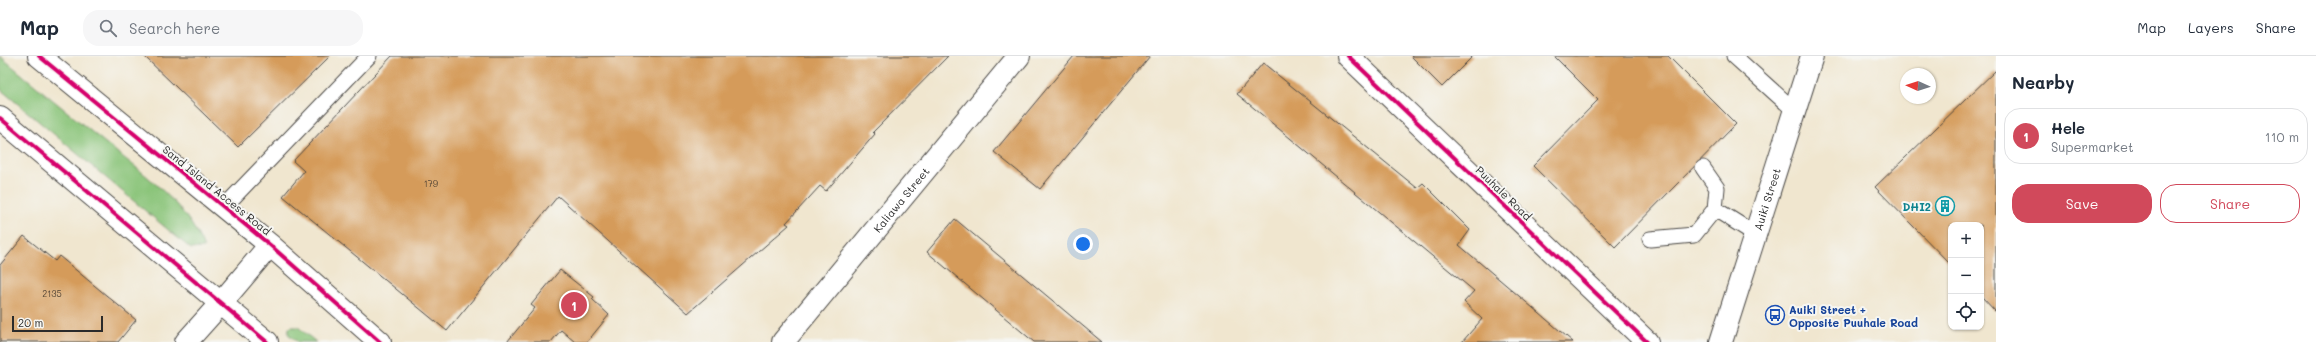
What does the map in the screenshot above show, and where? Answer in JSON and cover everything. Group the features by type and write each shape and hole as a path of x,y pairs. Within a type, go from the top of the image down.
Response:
{"street":[{"name":"Sand Island Access Road","path":"39,56 270,245 380,342"},
{"name":"Kaliawa Street","path":"783,342 1019,56"},
{"name":"Puuhale Road","path":"1348,56 1647,342"},
{"name":"Auiki Street","path":"1722,342 1812,56"},
{"path":"0,118 267,342"},
{"path":"186,342 270,245"}],"lane":[{"path":"224,207 369,56"},
{"path":"1734,56 1795,111"},
{"path":"1650,239 1694,236 1714,210 1717,188 1703,168"},
{"path":"1714,210 1755,234"}],"green space":[{"path":"0,56 161,189 186,216 196,231 204,248 191,249 0,89"},
{"path":"298,327 316,342 298,342 288,334 289,328"}],"building":[{"path":"144,56 330,56 238,147"},
{"path":"392,56 948,56 873,132 875,134 826,191 820,186 786,223 789,225 688,313 558,196 447,331 283,196 304,171 293,161"},
{"path":"1074,56 1150,56 1040,189 994,152"},
{"path":"1411,56 1473,56 1442,87"},
{"path":"1554,56 1668,56 1736,124 1615,247 1533,166 1598,100"},
{"path":"1263,63 1417,188 1423,183 1470,230 1459,245 1573,342 1462,342 1482,319 1464,302 1474,291 1237,94"},
{"name":"DHI2","path":"1996,70 1996,312 1984,299 1984,222 1948,222 1948,262 1875,187"},
{"path":"955,219 1102,342 1034,342 927,252"},
{"path":"24,236 55,261 59,256 136,320 118,342 0,342 0,265"},
{"path":"560,270 594,297 592,299 609,315 587,342 575,342 561,330 551,342 507,342 535,308 531,305"}],"cycle path":[{"path":"39,56 270,245 380,342"},
{"path":"1348,56 1647,342"},
{"path":"0,118 267,342"}],"place":[{"name":"DHI2","path":"1945,206"},
{"name":"Hele","path":"574,305"},
{"name":"Auiki Street + Opposite Puuhale Road","path":"1775,315"}]}
